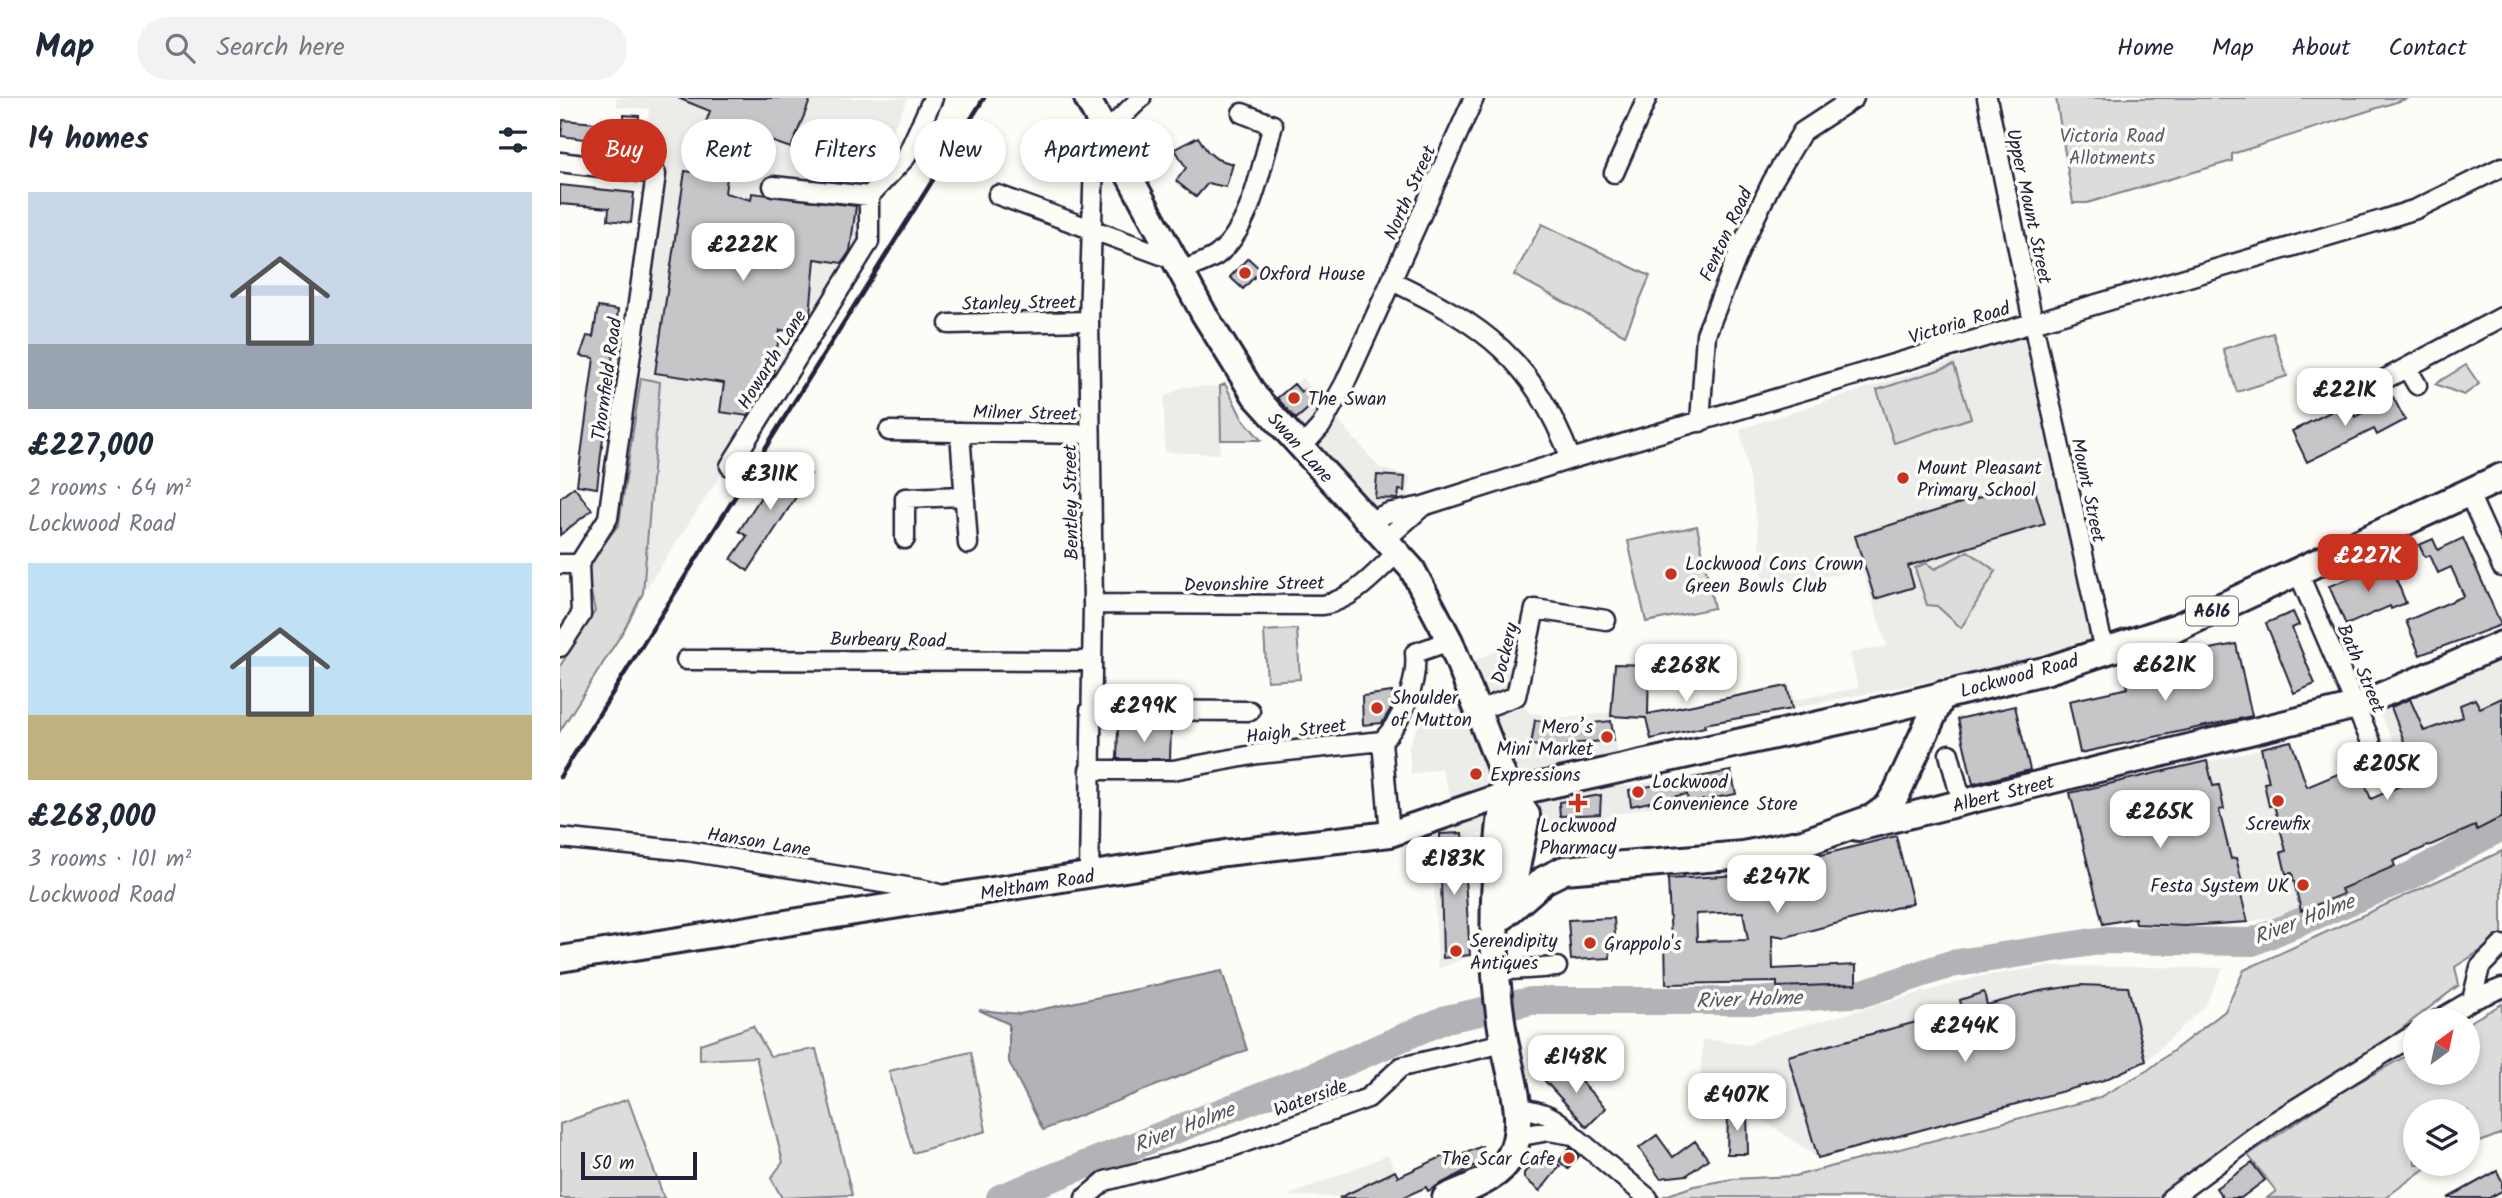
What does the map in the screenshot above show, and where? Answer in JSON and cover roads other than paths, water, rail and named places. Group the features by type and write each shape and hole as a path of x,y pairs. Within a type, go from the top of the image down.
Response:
{"main road":[{"name":"Lockwood Road","path":"1510,793 2048,670 2178,627 2502,477"},
{"path":"1852,827 1873,818 1888,807 1942,695"},
{"path":"1446,1198 1487,1179 1503,1166 1512,1154 1516,1137 1518,1108 1503,1036 1495,975 1500,922 1500,812 1510,793"},
{"name":"Albert Street","path":"1500,922 1544,880 1564,870 1743,855 1802,843 1852,827"}],"street":[{"path":"773,186 869,196 906,157 933,98"},
{"name":"Swan Lane","path":"1087,98 1099,119"},
{"path":"1119,119 1141,98"},
{"name":"North Street","path":"1301,448 1334,405 1474,98"},
{"path":"1614,173 1647,98"},
{"name":"Fenton Road","path":"1700,422 1706,334 1741,247 1772,182 1802,132 1854,98"},
{"name":"Upper Mount Street","path":"1987,98 2035,329"},
{"path":"998,195 1093,229 1178,265 1216,256 1236,232 1249,203 1273,125 1242,113"},
{"name":"Thornfield Road","path":"560,162 656,174 608,518 579,564"},
{"name":"Victoria Road","path":"1369,521 1571,459 2035,329 2416,209 2502,167"},
{"name":"Bentley Street","path":"1089,876 1090,661 1093,604 1089,321 1094,182"},
{"name":"Swan Lane","path":"1133,182 1255,396 1412,569 1450,641 1510,793"},
{"name":"Howarth Lane","path":"730,466 869,242 869,196"},
{"path":"1392,281 1459,314 1506,351 1540,393 1571,459"},
{"path":"2357,394 2502,317"},
{"name":"Stanley Street","path":"949,324 1089,321"},
{"name":"Mount Street","path":"2035,329 2084,571 2104,651"},
{"path":"2407,368 2417,385"},
{"name":"Milner Street","path":"889,431 1089,434"},
{"name":"Milner Street","path":"960,432 968,544"},
{"path":"2469,494 2502,567"},
{"path":"905,539 905,498 965,496"},
{"name":"Victoria Road","path":"1391,546 1423,506"},
{"name":"Devonshire Street","path":"1093,604 1337,603 1359,589 1391,546"},
{"path":"560,564 579,564 581,615 560,647"},
{"name":"Bath Street","path":"2298,572 2371,741"},
{"name":"Dockery","path":"1479,710 1516,696 1535,609 1606,620"},
{"path":"1390,834 1382,741 1393,730 1411,687 1416,668 1415,653 1450,641"},
{"name":"Albert Street","path":"1852,827 1861,828 1882,823 2356,706 2502,644"},
{"name":"Burbeary Road","path":"686,660 1090,661"},
{"path":"1090,710 1250,711"},
{"name":"Haigh Street","path":"1089,770 1172,770 1258,754 1382,741"},
{"path":"1949,754 1962,803"},
{"name":"Meltham Road","path":"560,959 1225,853 1390,834 1510,793"},
{"name":"Hanson Lane","path":"560,838 688,851 795,867 925,890 948,898"},
{"path":"2472,1000 2480,967 2502,945"},
{"path":"1495,975 1557,967"},
{"path":"2458,1008 2502,988"},
{"name":"Waterside","path":"1085,1198 1105,1181 1229,1148 1368,1098 1401,1067 1503,1036"},
{"path":"2171,1198 2274,1122 2403,1041"},
{"path":"1518,1108 1541,1110 1560,1121 1648,1198"},
{"path":"1516,1137 1549,1131 1573,1135"}],"waterway":[{"name":"River Holme","path":"1000,1198 1309,1078 1446,1019 1531,1001 1757,1001 1863,993 1951,964 2106,940 2252,942 2408,877 2502,827"}],"railway":[{"path":"560,777 984,98"}],"place":[{"name":"Oxford House","path":"1245,273"},
{"name":"The Swan","path":"1294,398"},
{"name":"Mount Pleasant Primary School","path":"1903,478"},
{"name":"Lockwood Cons Crown Green Bowls Club","path":"1671,574"},
{"name":"Shoulder of Mutton","path":"1377,708"},
{"name":"Mero’s Mini Market","path":"1607,737"},
{"name":"Expressions","path":"1476,774"},
{"name":"Lockwood Convenience Store","path":"1638,792"},
{"name":"Screwfix","path":"2278,801"},
{"name":"Lockwood Pharmacy","path":"1578,803"},
{"name":"Festa System UK","path":"2303,885"},
{"name":"Grappolo's","path":"1590,943"},
{"name":"Serendipity Antiques","path":"1456,951"},
{"name":"The Scar Cafe","path":"1569,1158"}],"park label":[{"name":"Victoria Road Allotments","path":"2112,146"}]}
